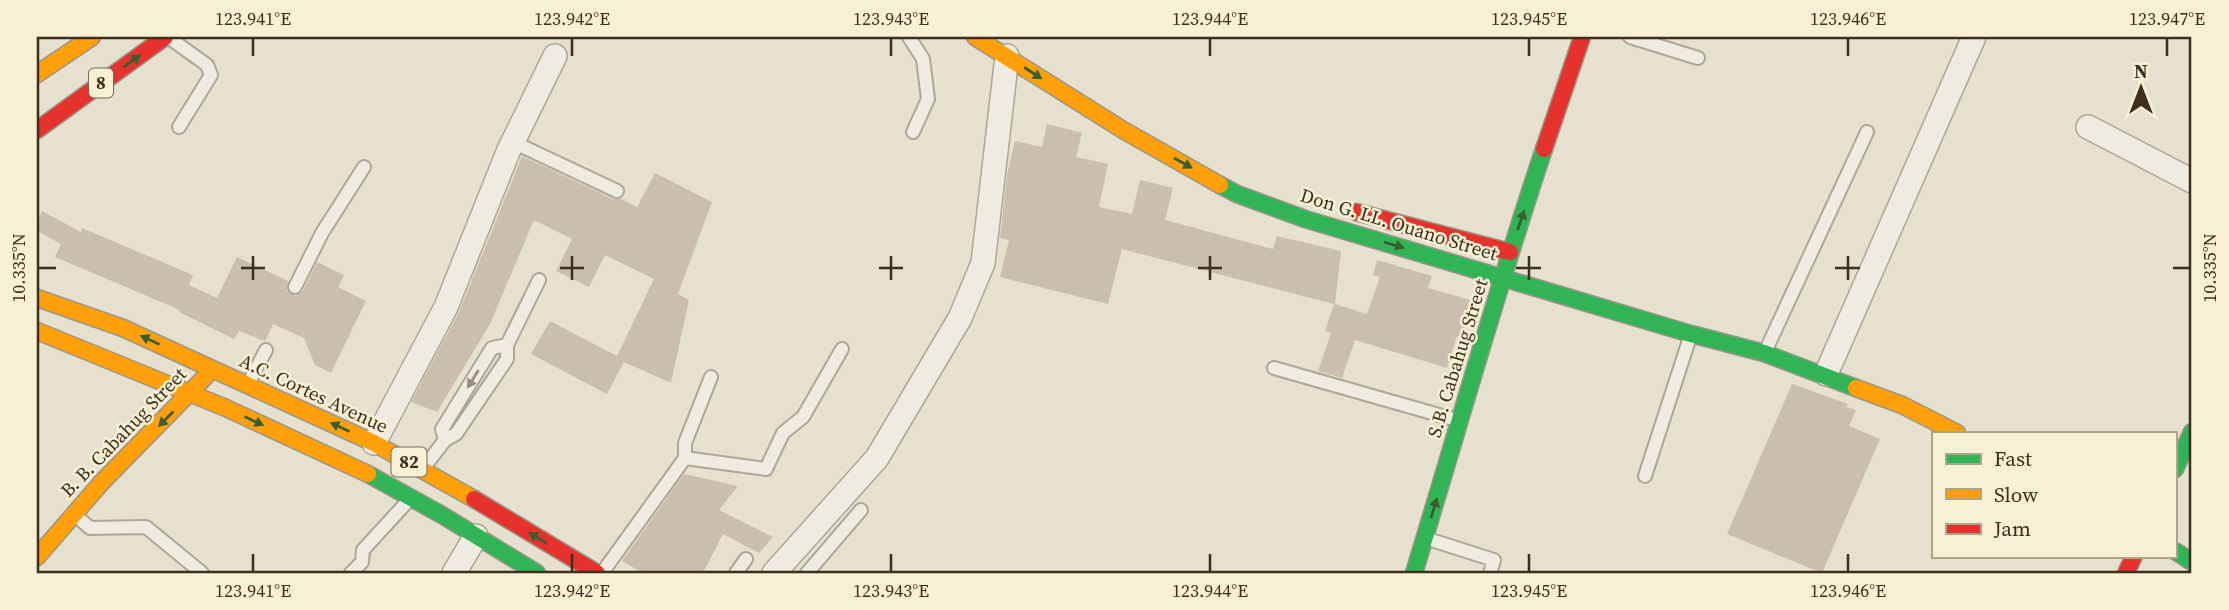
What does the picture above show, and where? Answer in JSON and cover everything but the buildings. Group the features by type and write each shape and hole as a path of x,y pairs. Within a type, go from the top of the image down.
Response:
{"street":[{"name":"8","path":"37,74 92,37"},
{"name":"8","path":"37,130 167,37"},
{"name":"Don G. LL. Ouano Street","path":"975,37 1082,104 1237,194 1304,219 1691,334 1764,352 1902,405 1955,432"},
{"name":"S.B. Cabahug Street","path":"1414,573 1510,252 1582,37"},
{"path":"1826,374 1973,37"},
{"path":"775,573 877,458 960,318 983,263 1007,55"},
{"path":"374,443 446,307 513,142 555,56"},
{"path":"1082,104 1095,88"},
{"path":"2088,127 2192,181"},
{"path":"1304,219 1312,201"},
{"name":"Don G. LL. Ouano Street","path":"1338,208 1510,252"},
{"name":"A.C. Cortes Avenue","path":"37,298 123,328 374,443 421,482 476,536 537,573"},
{"name":"A.C. Cortes Avenue","path":"37,331 192,393 353,467 421,482 599,573"},
{"name":"B. B. Cabahug Street","path":"37,557 102,482 192,393 212,369"},
{"path":"2176,467 2192,436"},
{"path":"454,573 476,536"},
{"path":"2176,552 2192,562"}],"lane":[{"path":"167,37 207,65 211,75 179,127"},
{"path":"909,37 923,60 929,99 913,132"},
{"path":"1630,37 1698,58"},
{"path":"1764,352 1867,132"},
{"path":"513,142 617,191"},
{"path":"295,287 322,233 364,167"},
{"path":"351,573 362,562 363,550 421,482 445,440 456,434 507,359 507,345 539,280"},
{"path":"1645,476 1691,334"},
{"path":"445,440 442,429 492,348 507,345"},
{"path":"685,458 765,469 783,433 803,417 842,349"},
{"path":"248,384 266,350"},
{"path":"1274,368 1461,421"},
{"path":"599,573 685,458 685,443 711,377"},
{"path":"458,403 472,411"},
{"path":"807,573 861,510"},
{"path":"74,514 90,528 146,527 202,573"},
{"path":"1425,538 1494,560 1489,573"},
{"path":"736,573 746,559"}],"traffic: fast":[{"path":"1414,573 1544,149"},
{"path":"1220,185 1305,219 1691,334 1764,353 1856,388"},
{"path":"2176,467 2192,432"},
{"path":"368,474 537,573"},
{"path":"2176,552 2192,562"}],"traffic: slow":[{"path":"37,74 92,37"},
{"path":"975,37 1123,130 1220,185"},
{"path":"37,298 123,328 374,443 474,499"},
{"path":"37,331 226,408 368,474"},
{"path":"37,557 102,482 207,375"},
{"path":"1856,388 1902,405 1955,432"}],"traffic: jam":[{"path":"37,130 165,37"},
{"path":"1544,149 1582,37"},
{"path":"1356,212 1510,252"},
{"path":"474,499 597,573"},
{"path":"2126,573 2133,558"}]}
